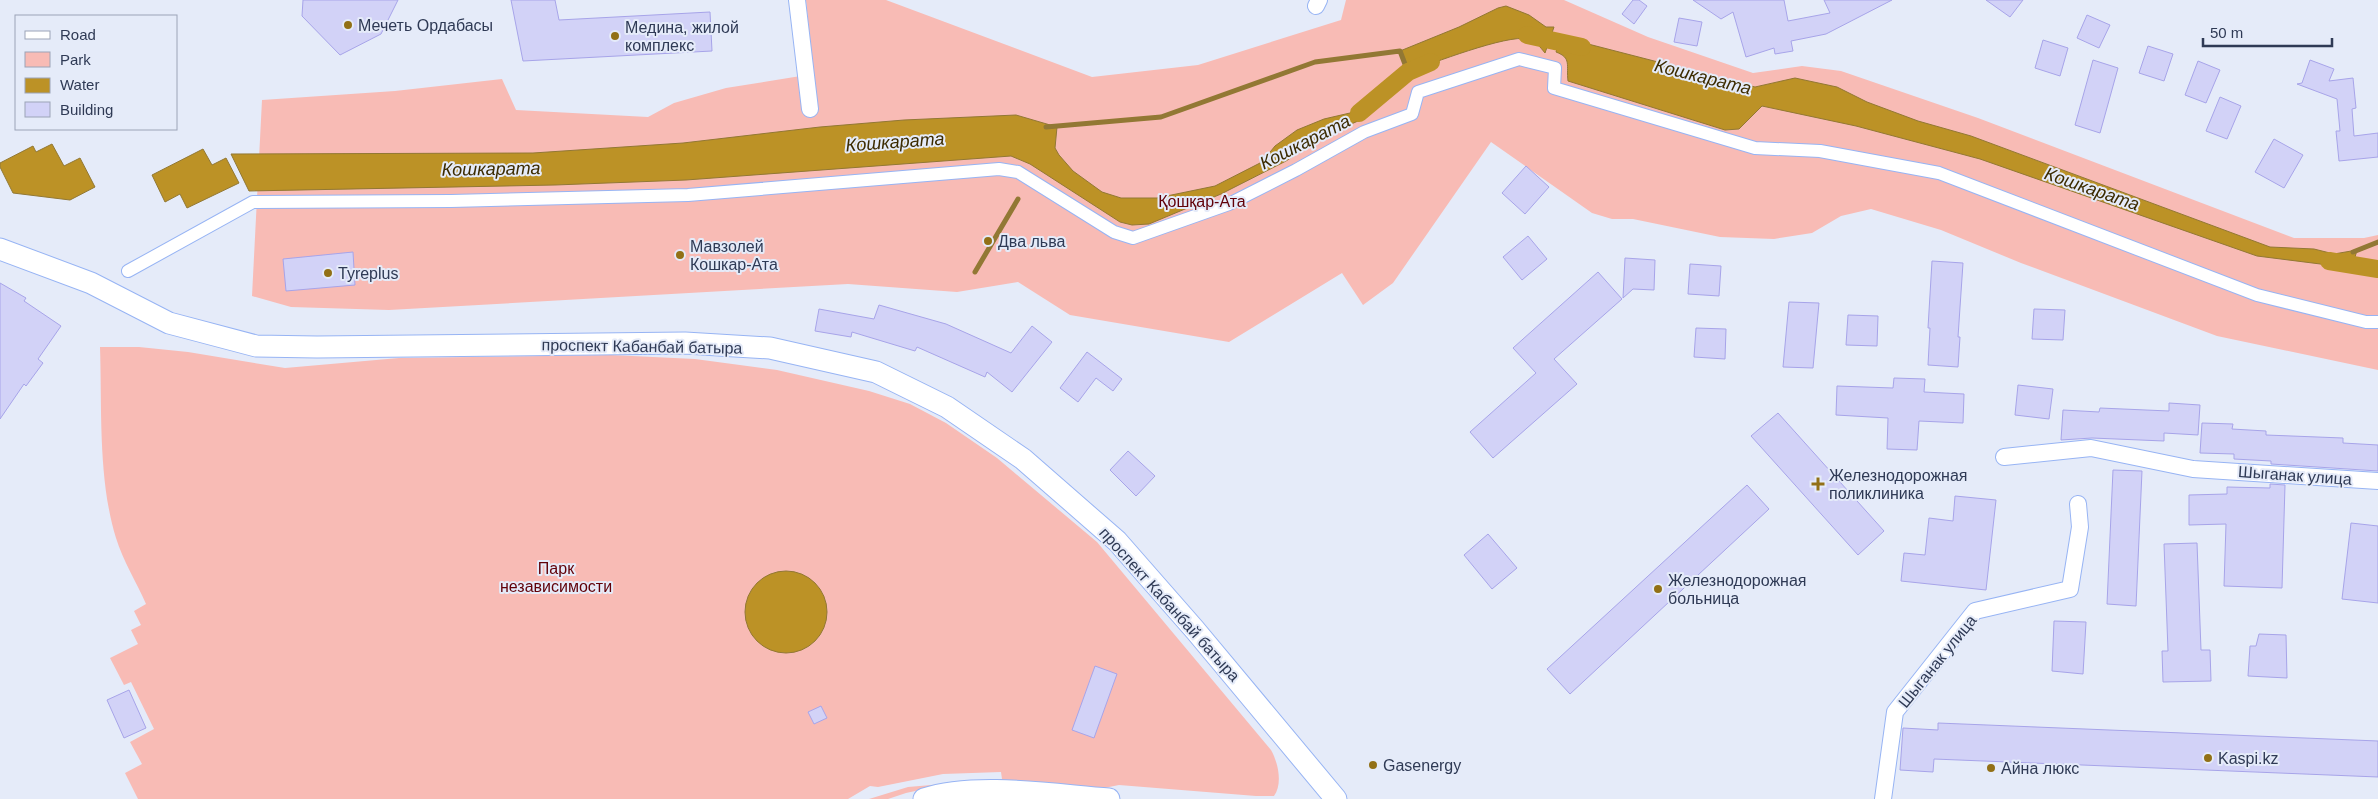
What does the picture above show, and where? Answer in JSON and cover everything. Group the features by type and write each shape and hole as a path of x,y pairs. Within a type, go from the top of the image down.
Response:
{"street":[{"path":"796,0 810,109"},
{"path":"128,272 253,202 451,201 688,195 998,169 1018,172 1114,232 1133,238 1229,204 1296,170 1364,132 1412,114 1418,92 1519,59 1555,68 1554,88 1755,148 1820,151 1938,173 2257,295 2366,322 2378,322"},
{"name":"проспект Кабанбай батыра","path":"0,249 91,283 169,323 256,346 685,343 770,348 876,372 947,407 1023,458 1117,541 1195,630 1336,799"},
{"name":"Шыганак улица","path":"2004,457 2091,448 2193,468 2378,481"},
{"name":"Шыганак улица","path":"1883,799 1895,712 1975,612 2070,589 2080,527 2078,504"},
{"path":"924,799 938,794 996,791 1108,799"}],"green space":[{"name":"Қошқар-Ата","path":"806,0 886,0 1092,77 1198,65 1341,20 1346,0 1564,0 1648,37 1753,73 1802,66 1841,71 1978,118 2294,238 2364,238 2378,235 2378,370 2217,336 2021,263 1941,230 1871,209 1841,216 1812,233 1774,239 1720,237 1633,219 1612,219 1592,213 1491,142 1393,283 1363,305 1342,273 1229,342 1070,315 1018,282 957,292 848,284 389,310 291,307 252,296 262,100 395,91 502,79 516,110 648,117 674,103 726,88 813,74"},
{"name":"Парк независимости","path":"100,347 139,347 188,352 285,368 399,358 611,355 695,359 777,370 869,391 910,404 946,423 997,458 1097,542 1271,750 1276,761 1279,779 1277,791 1274,796 1256,796 1119,785 1104,788 938,786 888,799 869,799 908,787 1002,779 1001,772 943,774 878,787 870,786 848,799 138,799 125,773 142,764 130,742 154,729 131,682 124,685 110,658 138,644 131,630 141,625 134,611 146,604 119,547 110,516 102,444"}],"water":[{"path":"1506,6 1529,15 1546,27 1554,27 1545,53 1533,41 1517,39 1487,45 1408,72 1400,51"},
{"path":"1561,37 1755,87 1795,78 1837,87 1867,102 1918,121 1971,136 2270,247 2314,249 2334,254 2357,250 2352,268 2257,256 1980,159 1856,126 1762,106 1739,129 1725,130 1568,81 1566,60 1561,54 1556,52"},
{"path":"1377,94 1378,106 1367,117 1322,137 1286,161 1221,194 1149,224 1132,225 1120,222 1030,164 1011,156 686,180 555,185 249,191 231,154 533,153 683,143 820,127 904,120 1016,115 1057,127 1055,148 1059,155 1073,171 1102,192 1121,198 1157,198 1215,186 1262,162 1275,146 1297,130 1324,119 1350,113"},
{"path":"52,144 64,166 80,158 95,187 70,200 13,193 0,167 0,163 33,146 36,152"},
{"path":"203,149 212,165 226,158 239,183 187,208 180,194 165,202 152,175"},
{"path":"786,571 802,574 815,583 824,596 827,612 824,628 815,641 802,650 786,653 770,650 757,641 748,628 745,612 748,596 757,583 770,574"}],"building":[{"name":"Мечеть Ордабасы","path":"303,0 398,0 381,34 340,55 302,16"},
{"name":"Медина, жилой комплекс","path":"511,0 555,0 559,20 710,12 712,51 523,61"},
{"path":"1633,0 1639,0 1647,6 1634,24 1622,14"},
{"path":"1693,0 1784,0 1788,21 1830,13 1824,0 1892,0 1826,34 1791,41 1793,51 1775,54 1774,48 1746,57 1733,12 1721,19"},
{"path":"1986,0 2023,0 2010,17"},
{"path":"2087,15 2110,25 2099,48 2077,38"},
{"path":"1679,18 1702,22 1697,46 1674,42"},
{"path":"2043,40 2068,48 2060,76 2035,68"},
{"path":"2148,46 2173,54 2164,81 2139,73"},
{"path":"2093,60 2118,68 2100,133 2075,125"},
{"path":"2310,60 2334,69 2329,81 2353,78 2356,108 2352,109 2354,136 2378,133 2378,157 2339,161 2336,131 2340,131 2337,99 2297,84 2302,83"},
{"path":"2198,61 2220,70 2206,103 2185,95"},
{"path":"2220,97 2241,106 2227,139 2206,131"},
{"path":"2274,139 2303,155 2284,188 2255,172"},
{"path":"1526,166 1549,187 1525,214 1502,193"},
{"path":"1528,236 1547,259 1522,280 1503,257"},
{"path":"353,252 355,285 286,291 283,259"},
{"path":"1625,258 1655,260 1654,290 1633,289 1623,298"},
{"path":"1932,261 1963,263 1958,367 1928,365"},
{"path":"1690,264 1721,266 1719,296 1688,294"},
{"path":"1598,272 1622,299 1554,359 1577,384 1493,458 1470,432 1536,373 1513,348"},
{"path":"0,283 26,298 24,301 61,326 38,359 43,363 26,386 24,384 0,419"},
{"path":"1789,302 1819,303 1813,368 1783,367"},
{"path":"879,305 946,324 1011,353 1032,326 1052,342 1012,392 987,372 985,377 917,347 915,351 852,332 851,337 815,331 819,309 874,319"},
{"path":"2034,309 2065,310 2063,340 2032,339"},
{"path":"1848,315 1878,316 1877,346 1846,345"},
{"path":"1696,328 1726,329 1725,359 1694,357"},
{"path":"1087,352 1122,379 1113,391 1096,378 1078,402 1060,388"},
{"path":"1894,378 1925,379 1924,392 1964,394 1963,423 1919,421 1917,450 1887,449 1888,418 1836,415 1837,386 1893,388"},
{"path":"2018,385 2053,389 2049,419 2015,415"},
{"path":"2169,403 2200,405 2198,435 2164,433 2164,441 2092,438 2061,440 2063,410 2099,412 2100,408 2169,411"},
{"name":"Железнодорожная поликлиника","path":"1778,413 1884,531 1858,555 1751,436"},
{"path":"2202,423 2233,424 2232,429 2266,431 2266,435 2343,438 2343,443 2378,445 2378,471 2271,464 2271,461 2234,459 2234,454 2200,453"},
{"path":"1128,451 1155,476 1136,496 1110,470"},
{"path":"2113,470 2142,471 2136,606 2107,604"},
{"path":"2270,484 2285,485 2282,588 2224,586 2226,524 2189,525 2189,495 2227,494 2227,487 2270,488"},
{"name":"Железнодорожная больница","path":"1747,485 1769,509 1570,694 1547,669"},
{"path":"1955,496 1996,500 1986,590 1901,581 1904,553 1925,555 1929,518 1953,521"},
{"path":"2351,523 2378,526 2378,603 2342,599"},
{"path":"1488,534 1517,568 1492,589 1464,555"},
{"path":"2197,543 2201,650 2210,650 2211,681 2163,682 2162,651 2168,651 2164,544"},
{"path":"2054,621 2086,622 2083,674 2052,671"},
{"path":"2259,634 2286,635 2287,678 2248,676 2250,646 2256,646"},
{"path":"1095,666 1117,674 1094,738 1072,730"},
{"path":"129,690 146,728 124,738 107,700"},
{"path":"821,706 827,718 814,724 808,712"},
{"path":"1938,723 2378,741 2378,777 1934,759 1933,772 1900,770 1903,728 1938,730"}],"waterway":[{"name":"Кошкарата","path":"1527,35 1582,47"},
{"path":"1046,127 1161,117 1315,62 1400,51 1408,72"},
{"name":"Кошкарата","path":"1359,113 1408,72 1431,62"},
{"path":"975,272 1018,199"},
{"path":"2353,252 2378,242"},
{"name":"Кошкарата","path":"2329,261 2378,269"}],"place":[{"name":"Мечеть Ордабасы","path":"348,25"},
{"name":"Медина, жилой комплекс","path":"615,36"},
{"name":"Два льва","path":"988,241"},
{"name":"Мавзолей Кошкар-Ата","path":"680,255"},
{"name":"Tyreplus","path":"328,273"},
{"name":"Железнодорожная поликлиника","path":"1818,484"},
{"name":"Железнодорожная больница","path":"1658,589"},
{"name":"Kaspi.kz","path":"2208,758"},
{"name":"Gasenergy","path":"1373,765"},
{"name":"Айна люкс","path":"1991,768"}]}
